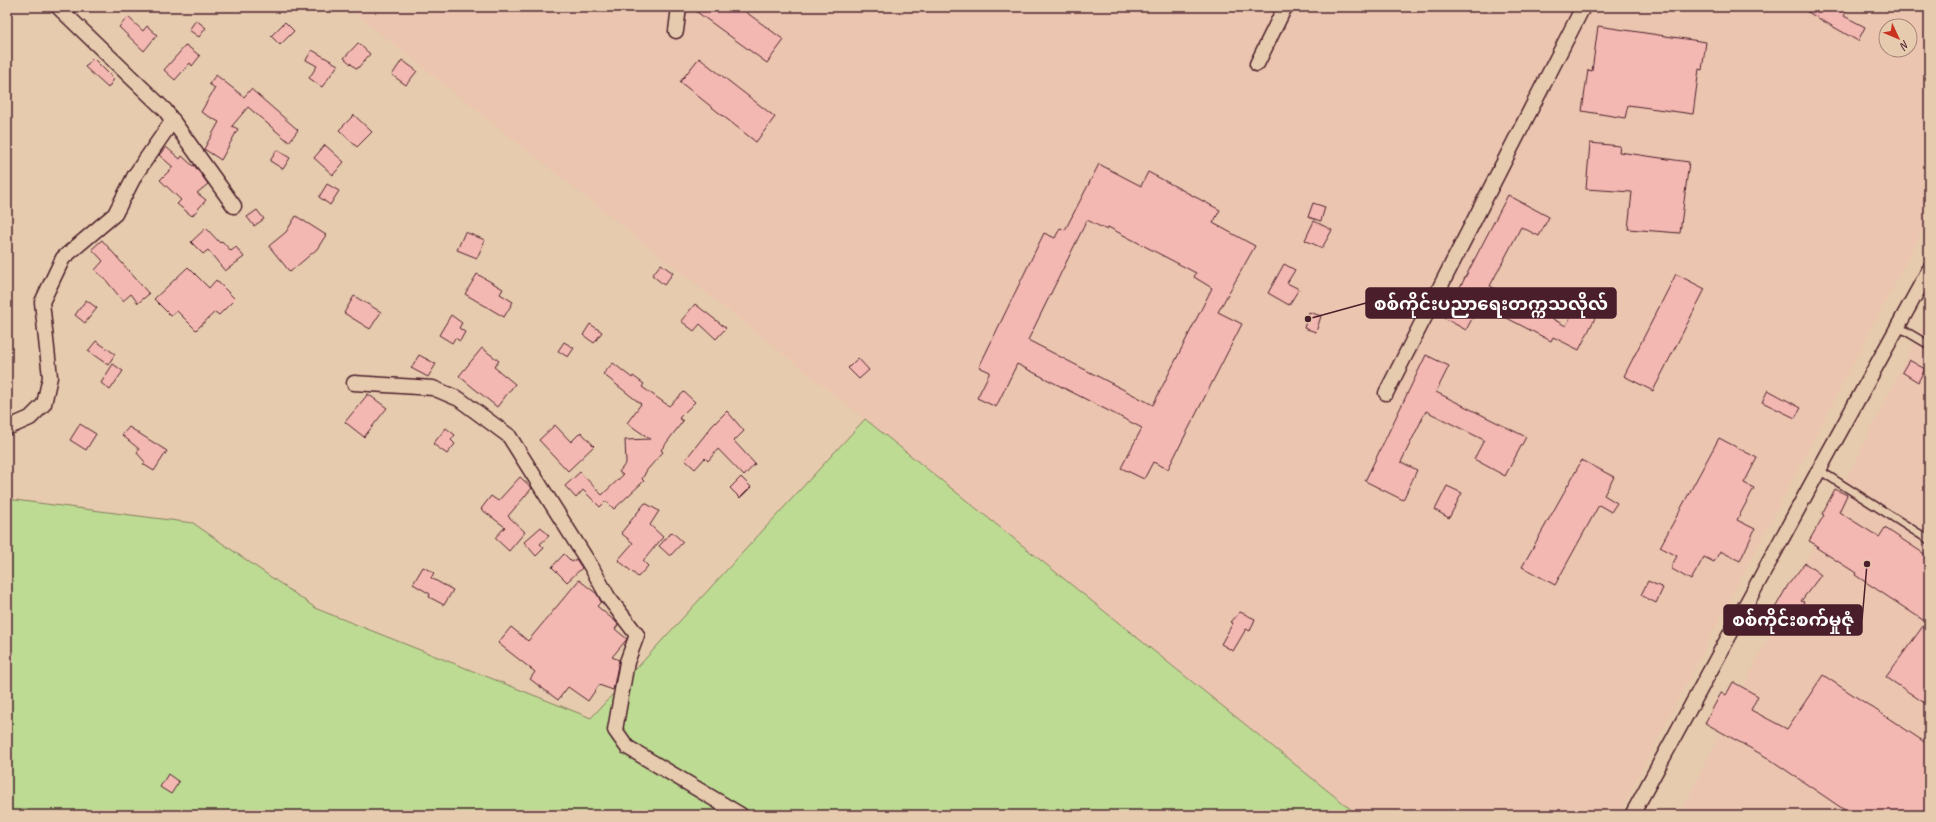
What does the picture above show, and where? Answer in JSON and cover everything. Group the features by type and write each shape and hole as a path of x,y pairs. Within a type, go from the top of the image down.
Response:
{"street":[{"path":"58,7 165,110 234,206"},
{"path":"676,31 679,7"},
{"path":"1257,64 1285,7"},
{"path":"1386,392 1583,7"},
{"path":"7,428 30,418 44,404 50,377 42,302 63,258 115,214 135,176 173,120"},
{"path":"1632,815 1818,470 1929,270"},
{"path":"354,383 433,388 459,399 509,436 592,568 608,597 637,635 627,662 615,730 627,747 741,815"}],"lane":[{"path":"1897,326 1929,345"},
{"path":"1818,470 1929,540"}],"shaded area":[{"path":"347,7 1929,7 1929,218 1618,815 1358,815 865,419"},
{"path":"1929,312 1929,815 1680,815"}],"green space":[{"path":"865,419 1358,815 7,815 7,499 193,523 317,609 591,718"}],"building":[{"path":"690,7 739,7 784,40 767,63"},
{"path":"1799,7 1849,7 1844,16 1865,27 1858,41"},
{"path":"128,17 143,31 147,26 157,35 144,51 119,27"},
{"path":"196,20 206,28 199,37 189,30"},
{"path":"285,22 294,31 280,45 271,36"},
{"path":"1598,26 1706,42 1702,70 1699,69 1693,114 1628,105 1625,118 1582,111 1588,70 1592,71"},
{"path":"358,43 370,54 357,69 344,58"},
{"path":"186,45 200,56 192,66 190,63 175,80 164,70"},
{"path":"312,50 338,65 322,87 309,78 317,66 306,60"},
{"path":"93,58 114,79 108,88 85,67"},
{"path":"699,58 775,117 756,142 680,82"},
{"path":"402,60 417,71 406,85 392,75"},
{"path":"216,75 244,97 251,89 298,130 289,142 248,107 232,126 238,129 221,160 204,149 219,122 201,112 215,88 209,84"},
{"path":"354,115 372,132 357,147 339,130"},
{"path":"1590,143 1620,146 1619,152 1689,162 1680,233 1628,229 1632,192 1586,189"},
{"path":"325,145 344,162 333,175 314,158"},
{"path":"166,147 180,159 182,156 193,166 194,165 208,184 197,193 206,200 192,216 177,204 181,200 160,180 173,167 159,155"},
{"path":"277,150 290,158 283,169 270,161"},
{"path":"1099,164 1141,186 1148,172 1220,210 1213,223 1255,246 1218,312 1242,324 1168,469 1153,462 1144,479 1121,468 1142,428 1017,364 996,407 977,398 990,372 979,367 1044,233 1055,238 1060,228 1065,230","holes":["1087,220 1107,230 1108,227 1196,273 1194,277 1212,288 1153,405 1028,340"]},
{"path":"327,184 339,191 330,205 319,197"},
{"path":"1508,195 1549,217 1539,236 1521,227 1490,286 1566,326 1576,306 1596,316 1579,350 1553,337 1551,341 1480,304 1466,330 1444,318"},
{"path":"1313,203 1325,207 1321,221 1308,217"},
{"path":"257,210 264,219 254,226 247,217"},
{"path":"296,216 326,235 317,249 290,272 269,246 286,232"},
{"path":"1314,221 1332,230 1322,248 1305,240"},
{"path":"206,228 220,243 222,241 231,251 236,247 244,257 225,271 208,250 203,254 191,242"},
{"path":"465,232 485,240 477,258 457,250"},
{"path":"102,240 149,294 138,303 131,294 123,301 105,279 95,270 103,261 92,249"},
{"path":"661,264 673,273 664,285 652,275"},
{"path":"1284,264 1295,270 1287,283 1299,289 1289,305 1268,293"},
{"path":"188,267 209,288 216,280 235,299 219,315 215,312 196,330 177,311 171,316 154,299"},
{"path":"477,274 503,289 500,294 513,302 504,317 465,294"},
{"path":"1676,274 1705,289 1653,391 1624,376"},
{"path":"354,296 381,312 370,329 344,313"},
{"path":"86,300 97,308 85,323 75,315"},
{"path":"695,304 726,328 716,339 700,324 694,331 681,321"},
{"path":"1309,312 1321,316 1316,332 1304,328"},
{"path":"451,315 462,323 459,328 465,332 460,341 455,338 452,343 439,335"},
{"path":"590,324 602,332 594,343 583,335"},
{"path":"96,341 115,354 108,365 88,351"},
{"path":"564,342 574,348 568,357 558,351"},
{"path":"482,348 499,361 494,367 515,384 497,407 459,376"},
{"path":"419,355 436,364 428,377 411,368"},
{"path":"1426,355 1449,366 1436,392 1526,437 1505,476 1474,459 1484,440 1426,411 1401,462 1417,470 1403,500 1365,481"},
{"path":"858,358 869,370 859,379 848,368"},
{"path":"1909,360 1925,369 1918,382 1902,372"},
{"path":"613,363 632,378 633,376 644,384 642,387 669,406 684,392 695,402 679,418 683,421 661,450 663,452 647,470 642,479 644,481 614,509 606,501 600,507 583,490 576,498 565,486 580,472 602,495 623,475 619,472 626,463 625,440 650,439 627,423 641,404 603,374"},
{"path":"113,364 123,371 110,390 101,383"},
{"path":"1768,390 1801,408 1795,418 1762,402"},
{"path":"368,394 387,408 364,437 345,422"},
{"path":"727,411 744,431 734,441 755,464 744,476 718,449 708,461 705,458 695,469 685,460 712,426"},
{"path":"80,424 96,434 86,450 70,440"},
{"path":"555,425 571,442 581,432 594,446 568,471 539,440"},
{"path":"129,427 167,451 154,471 143,464 145,462 137,453 139,449 122,435"},
{"path":"446,428 455,435 451,440 455,444 447,454 433,444"},
{"path":"1719,438 1757,458 1744,483 1754,488 1737,520 1755,529 1740,561 1720,551 1714,562 1704,557 1691,580 1672,569 1672,565 1677,556 1660,547"},
{"path":"1582,460 1614,477 1604,495 1617,503 1611,512 1599,505 1555,585 1522,567"},
{"path":"520,477 532,488 508,516 525,532 509,551 495,538 505,527 481,509 491,496 498,501"},
{"path":"741,477 751,487 740,498 730,488"},
{"path":"1447,486 1462,493 1449,518 1435,510"},
{"path":"1835,489 1847,495 1839,512 1879,537 1885,528 1929,557 1929,706 1886,677 1926,622 1855,575 1856,573 1817,548 1818,546 1809,541 1824,515 1822,514"},
{"path":"645,503 659,511 650,525 663,537 643,561 648,566 638,577 618,560 633,543 621,533"},
{"path":"541,527 549,536 540,544 544,548 536,556 524,542"},
{"path":"672,532 683,542 670,556 659,546"},
{"path":"564,554 572,562 576,559 582,568 567,582 552,567"},
{"path":"1805,563 1821,575 1801,601 1804,602 1793,620 1775,608 1788,585"},
{"path":"423,567 434,573 431,578 453,590 444,605 429,597 430,594 413,584"},
{"path":"579,580 597,594 601,602 597,606 616,622 618,625 615,629 627,639 612,657 619,660 613,690 599,685 588,701 568,687 558,700 530,679 535,672 498,643 511,627 528,641"},
{"path":"1648,581 1663,588 1656,603 1641,595"},
{"path":"1240,612 1255,619 1250,631 1246,629 1233,651 1221,644 1233,623 1231,622"},
{"path":"1823,675 1929,745 1929,815 1852,815 1768,758 1705,723 1721,693 1726,695 1733,682 1758,696 1751,710 1787,729"},
{"path":"168,774 179,782 171,794 160,787"}],"place":[{"name":"စစ်ကိုင်းပညာရေးတက္ကသလိုလ်","path":"1308,319"},
{"name":"စစ်ကိုင်းစက်မှုဇုံ","path":"1867,564"}]}
